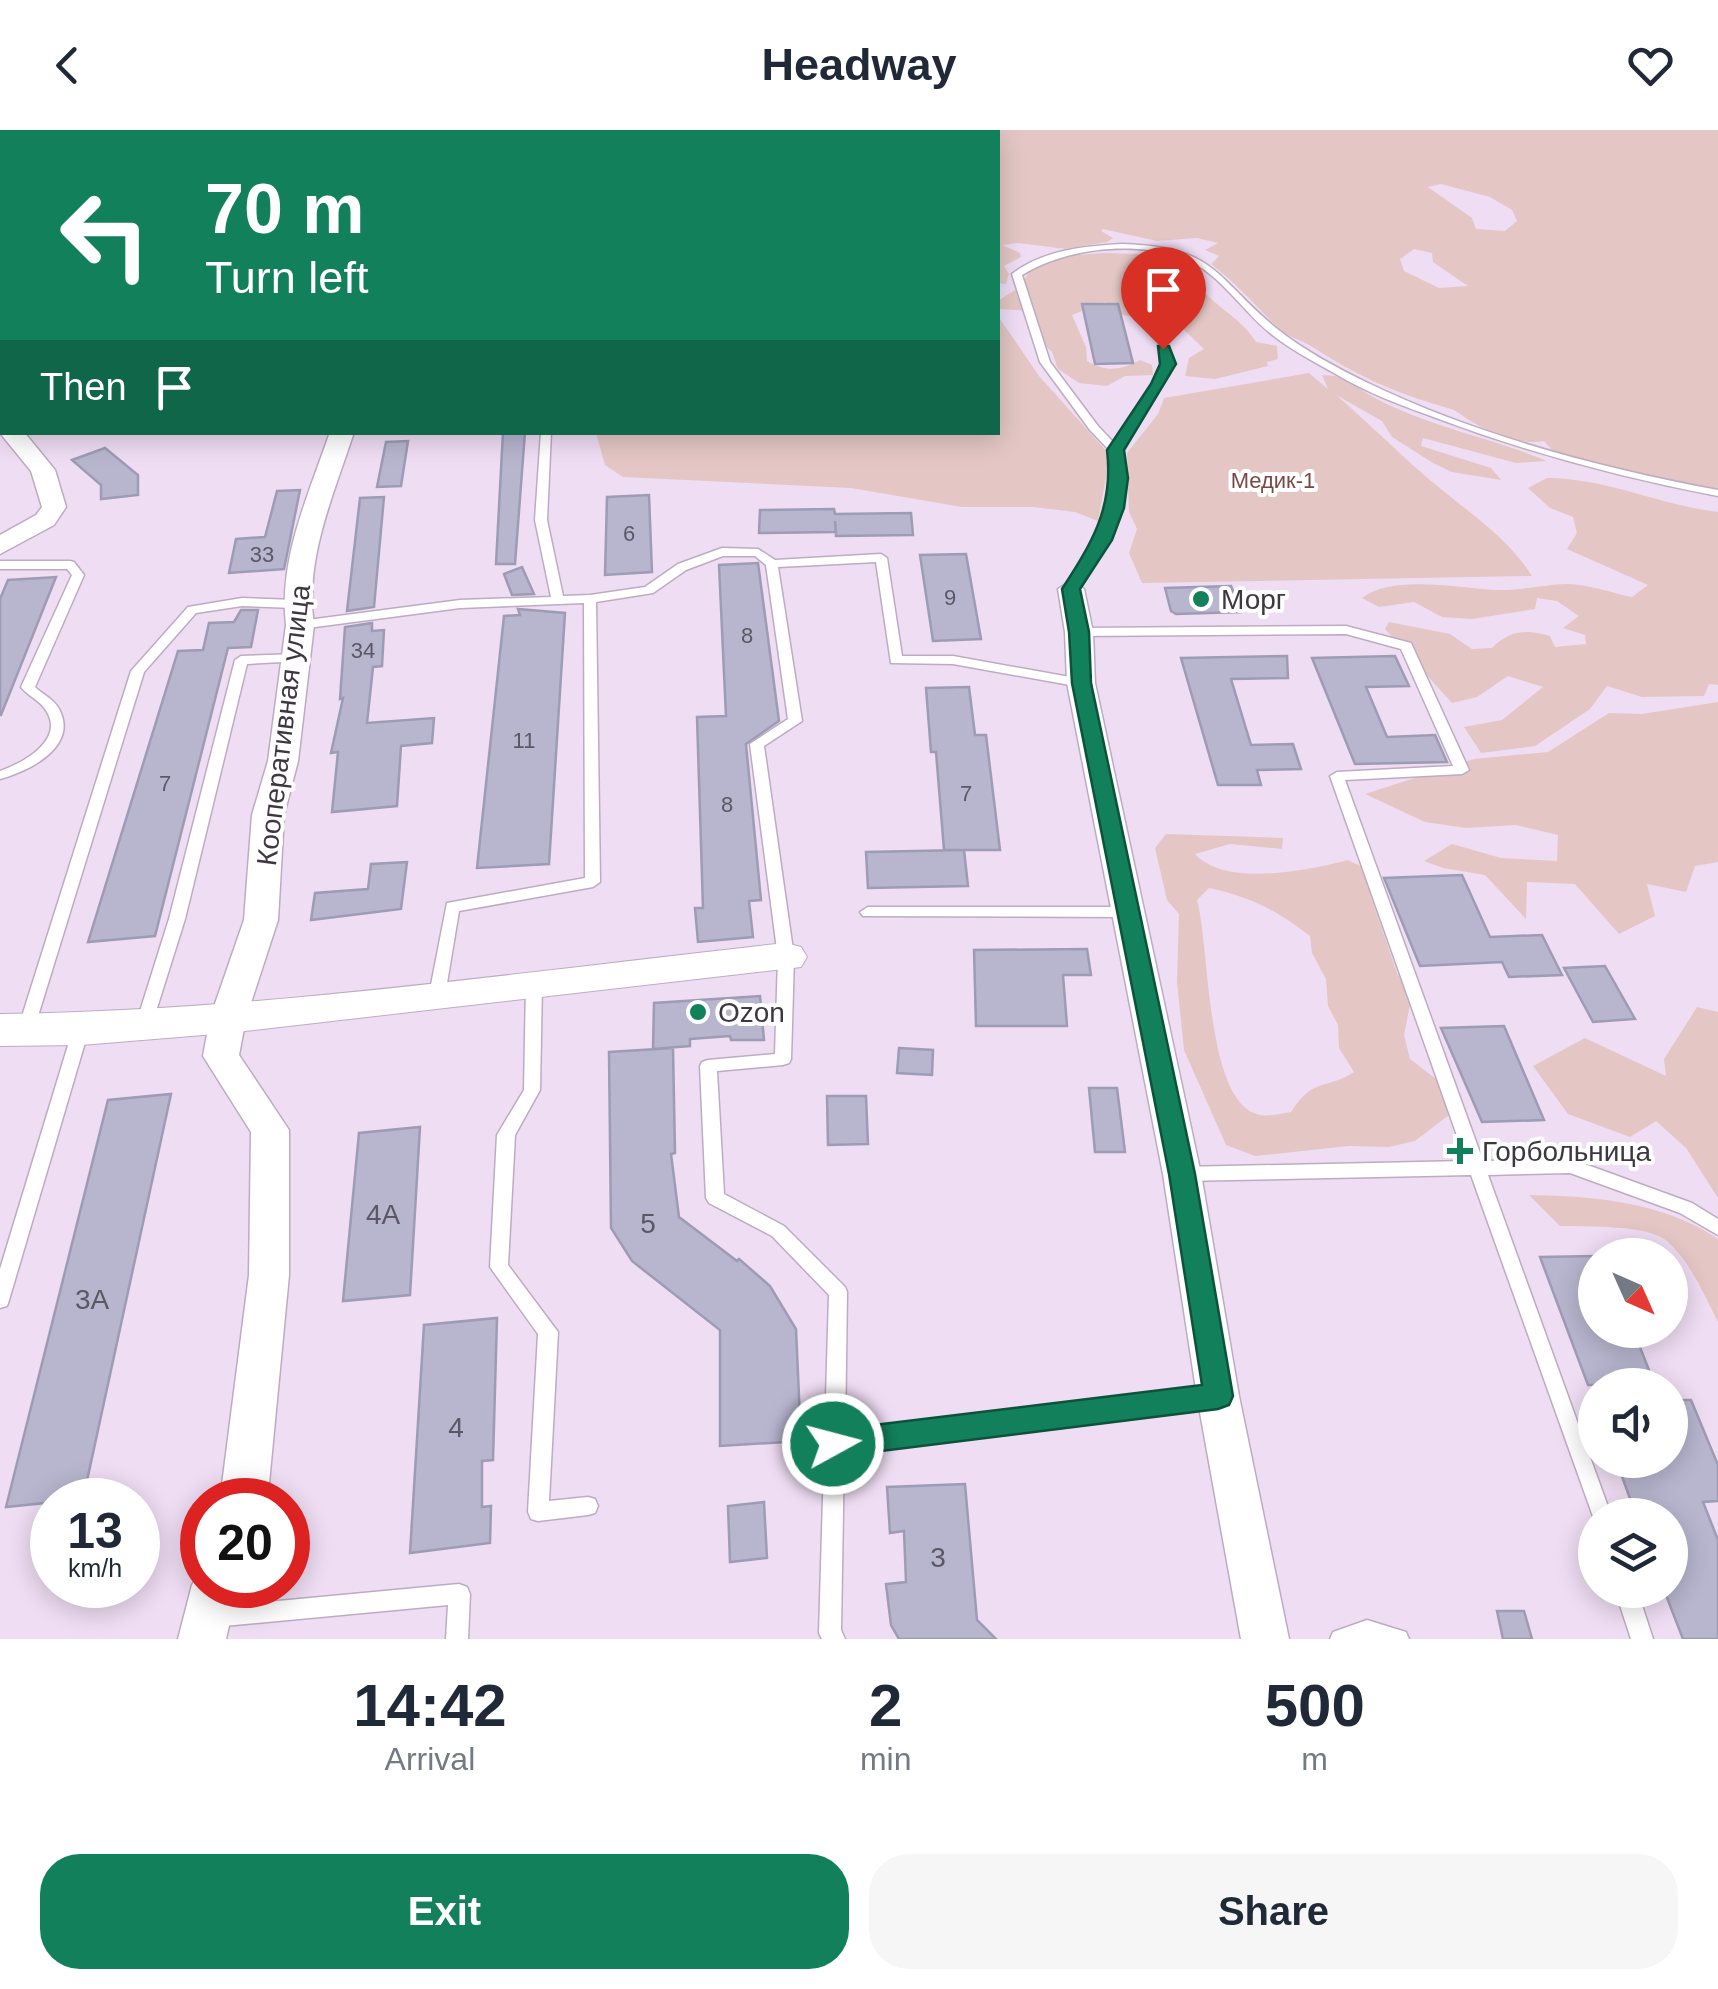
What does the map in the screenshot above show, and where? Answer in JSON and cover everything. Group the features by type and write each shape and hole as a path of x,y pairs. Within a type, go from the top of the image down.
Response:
{"street":[{"path":"1,548 45,520 54,507 43,470 14,435"},
{"name":"Кооперативная улица","path":"247,1478 268,1275 270,1130 222,1056 228,1018 262,920 268,815 284,760 309,540 341,435"},
{"path":"1071,589 1082,683 1182,1174 1218,1396 1266,1639"},
{"path":"13,1030 228,1018 786,957"}],"lane":[{"path":"1071,589 1104,540 1115,508 1119,478 1116,450 1094,428 1045,362 1017,274 1048,255 1126,248 1164,249 1190,256 1273,331 1342,373 1414,406 1584,465 1718,493"},
{"path":"1116,450 1159,384 1168,364 1163,349"},
{"path":"546,435 541,520 558,600"},
{"path":"0,775 36,762 53,740 55,721 51,706 28,687 78,575 70,565 1,548"},
{"path":"13,1030 138,671 192,610 242,602 298,614 590,599 649,590 682,567 722,552 758,553 772,564 881,558 896,660 954,660 1082,683"},
{"path":"772,564 794,721 757,744 786,957 783,1059 708,1066 714,1198 778,1231 838,1292 830,1632 834,1639"},
{"path":"437,995 452,907 593,882 590,599"},
{"path":"1079,632 1346,630 1406,646 1462,770 1337,776 1595,1498"},
{"path":"144,1024 176,920 241,660 296,658"},
{"path":"868,912 1128,912"},
{"path":"534,984 532,1090 506,1135 499,1267 548,1332 538,1512 588,1506"},
{"path":"0,1300 82,1029"},
{"path":"1182,1174 1570,1166 1686,1208 1718,1228"},
{"path":"833,1444 1218,1396"},
{"path":"207,1614 459,1594 458,1639"},
{"path":"1632,1608 1642,1639"},
{"path":"1341,1639 1368,1631 1398,1639"}],"green space":[{"path":"1000,130 1718,130 1718,489 1597,466 1552,450 1544,441 1506,437 1454,410 1362,376 1277,327 1211,264 1219,256 1205,250 1218,243 1197,238 1157,241 1103,229 1113,238 1066,249 1002,245 1021,257 1004,266 1009,274 1006,284 1000,283","holes":["1441,184 1490,197 1512,210 1517,221 1505,231 1476,229 1472,218 1428,187","1414,249 1432,253 1433,262 1468,286 1439,288 1404,271 1400,259"]},
{"path":"1169,255 1191,262 1194,276 1208,296 1256,342 1277,346 1278,359 1267,362 1268,366 1215,379 1185,376 1189,358 1204,349 1180,326 1123,315 1105,302 1072,315 1086,347 1087,361 1113,369 1140,360 1152,365 1153,375 1125,376 1107,386 1079,383 1058,369 1052,352 1037,339 1030,311 1000,309 1000,299 1020,287 1033,265 1060,256"},
{"path":"1000,319 1039,376 1110,455 1098,521 1075,512 1033,507 962,507 851,488 623,477 605,465 597,435 1000,435"},
{"name":"Медик-1","path":"1309,373 1328,389 1322,375 1345,379 1418,417 1547,461 1516,463 1423,438 1421,446 1491,468 1501,480 1452,472 1392,437 1382,421 1336,395 1498,536 1532,576 1142,583 1129,553 1137,529 1129,512 1127,453 1158,414 1164,398"},
{"path":"1547,478 1590,482 1718,512 1718,685 1709,684 1704,696 1642,697 1607,686 1590,709 1535,746 1481,753 1464,727 1502,720 1543,687 1508,676 1477,697 1452,703 1385,629 1389,622 1450,634 1472,649 1492,648 1512,634 1525,632 1550,636 1555,647 1586,644 1585,635 1563,628 1579,616 1557,601 1537,598 1535,609 1472,619 1442,617 1414,602 1379,607 1362,598 1390,586 1408,584 1505,590 1572,584 1632,597 1648,585 1567,549 1577,533 1573,517 1550,508 1528,488"},
{"path":"1718,702 1718,862 1695,866 1686,892 1647,884 1655,916 1619,934 1575,884 1527,882 1526,919 1485,875 1424,861 1452,844 1501,858 1557,861 1558,835 1516,825 1466,828 1425,822 1365,794 1474,759 1548,752 1609,713 1642,714"},
{"path":"1166,834 1283,838 1282,849 1230,844 1195,854 1226,871 1268,874 1348,860 1372,872 1370,894 1397,973 1411,1000 1404,1035 1410,1059 1436,1079 1453,1112 1415,1141 1389,1147 1349,1146 1255,1156 1226,1145 1184,1050 1177,982 1179,914 1167,900 1155,848","holes":["1209,888 1262,906 1310,936 1312,953 1326,979 1328,1006 1338,1025 1339,1048 1354,1072 1307,1093 1291,1112 1260,1115 1242,1105 1229,1084 1219,1054 1197,900"]},
{"path":"1697,1007 1718,1012 1718,1198 1686,1148 1656,1121 1630,1137 1568,1114 1533,1066 1585,1038 1666,1076 1664,1059"},
{"path":"1529,1195 1578,1197 1651,1209 1718,1239 1718,1322 1688,1266 1688,1238 1662,1238 1632,1229 1560,1226"}],"building":[{"path":"1082,304 1118,304 1133,363 1095,364"},
{"path":"503,435 525,435 515,564 496,564"},
{"path":"408,441 401,486 377,487 386,442"},
{"path":"105,448 138,475 138,495 101,499 101,485 72,460"},
{"path":"300,490 284,569 229,573 236,539 265,537 277,491"},
{"path":"649,495 652,572 605,575 607,497"},
{"path":"384,497 374,607 347,611 360,498"},
{"path":"834,509 835,514 911,513 913,535 759,533 760,510"},
{"path":"966,554 981,639 933,641 920,555"},
{"path":"758,563 779,721 746,744 761,900 749,901 753,937 698,942 695,908 703,908 697,717 726,716 719,565"},
{"path":"522,567 534,594 512,595 504,574"},
{"path":"56,577 0,715 0,599 8,580"},
{"name":"Морг","path":"1231,586 1241,612 1176,614 1171,611 1165,588"},
{"path":"518,609 565,613 549,864 477,868 504,616 520,615"},
{"path":"241,610 258,610 251,647 228,648 155,936 88,942 178,651 203,650 209,623 234,622"},
{"path":"372,623 372,631 384,630 382,666 373,667 367,723 434,718 432,743 401,746 397,806 332,812 338,752 331,753 343,698 340,699 345,627"},
{"path":"1287,656 1288,678 1231,679 1251,745 1293,744 1301,769 1257,770 1261,785 1218,785 1181,658"},
{"path":"1395,656 1409,686 1366,687 1387,737 1435,735 1447,762 1355,764 1312,658"},
{"path":"969,687 975,735 986,735 1000,850 944,850 926,688"},
{"path":"964,850 968,886 868,888 866,852"},
{"path":"407,862 401,909 311,920 315,893 368,889 371,864"},
{"path":"1462,875 1490,937 1542,935 1562,975 1509,977 1502,962 1420,966 1384,878"},
{"path":"1087,949 1091,975 1063,975 1067,1026 976,1026 974,950"},
{"path":"1605,966 1635,1019 1593,1022 1564,968"},
{"path":"760,996 764,1040 731,1040 730,1036 690,1039 690,1046 653,1049 654,1003"},
{"path":"1504,1026 1544,1120 1482,1122 1441,1028"},
{"path":"673,1048 675,1153 671,1154 679,1217 770,1286 796,1329 801,1441 720,1446 720,1330 632,1261 611,1228 609,1052"},
{"path":"899,1048 933,1050 932,1075 897,1073"},
{"path":"1089,1088 1117,1088 1125,1152 1095,1152"},
{"path":"171,1094 88,1478 30,1478 30,1505 6,1507 108,1100"},
{"path":"827,1096 866,1096 868,1144 828,1145"},
{"path":"420,1127 410,1295 343,1301 359,1133"},
{"path":"1578,1256 1578,1348 1640,1348 1648,1368 1582,1368 1540,1257"},
{"path":"497,1318 493,1460 482,1461 482,1507 491,1506 490,1543 410,1553 424,1325"},
{"path":"1691,1400 1718,1465 1718,1501 1703,1502 1718,1540 1718,1639 1683,1639 1671,1608 1688,1608 1688,1498 1630,1498 1623,1478 1688,1478"},
{"path":"965,1484 977,1620 996,1639 899,1639 891,1625 886,1584 906,1582 904,1531 890,1533 887,1487"},
{"path":"764,1502 767,1558 730,1562 728,1506"},
{"path":"1497,1611 1524,1611 1532,1639 1503,1639"}],"place":[{"name":"Морг","path":"1201,599"},
{"name":"Ozon","path":"698,1012"},
{"name":"Горбольница","path":"1460,1151"}],"route":[{"path":"833,1444 1218,1396 1182,1174 1082,683 1071,589 1104,540 1115,508 1119,478 1116,450 1159,384 1168,364 1163,349"}]}
